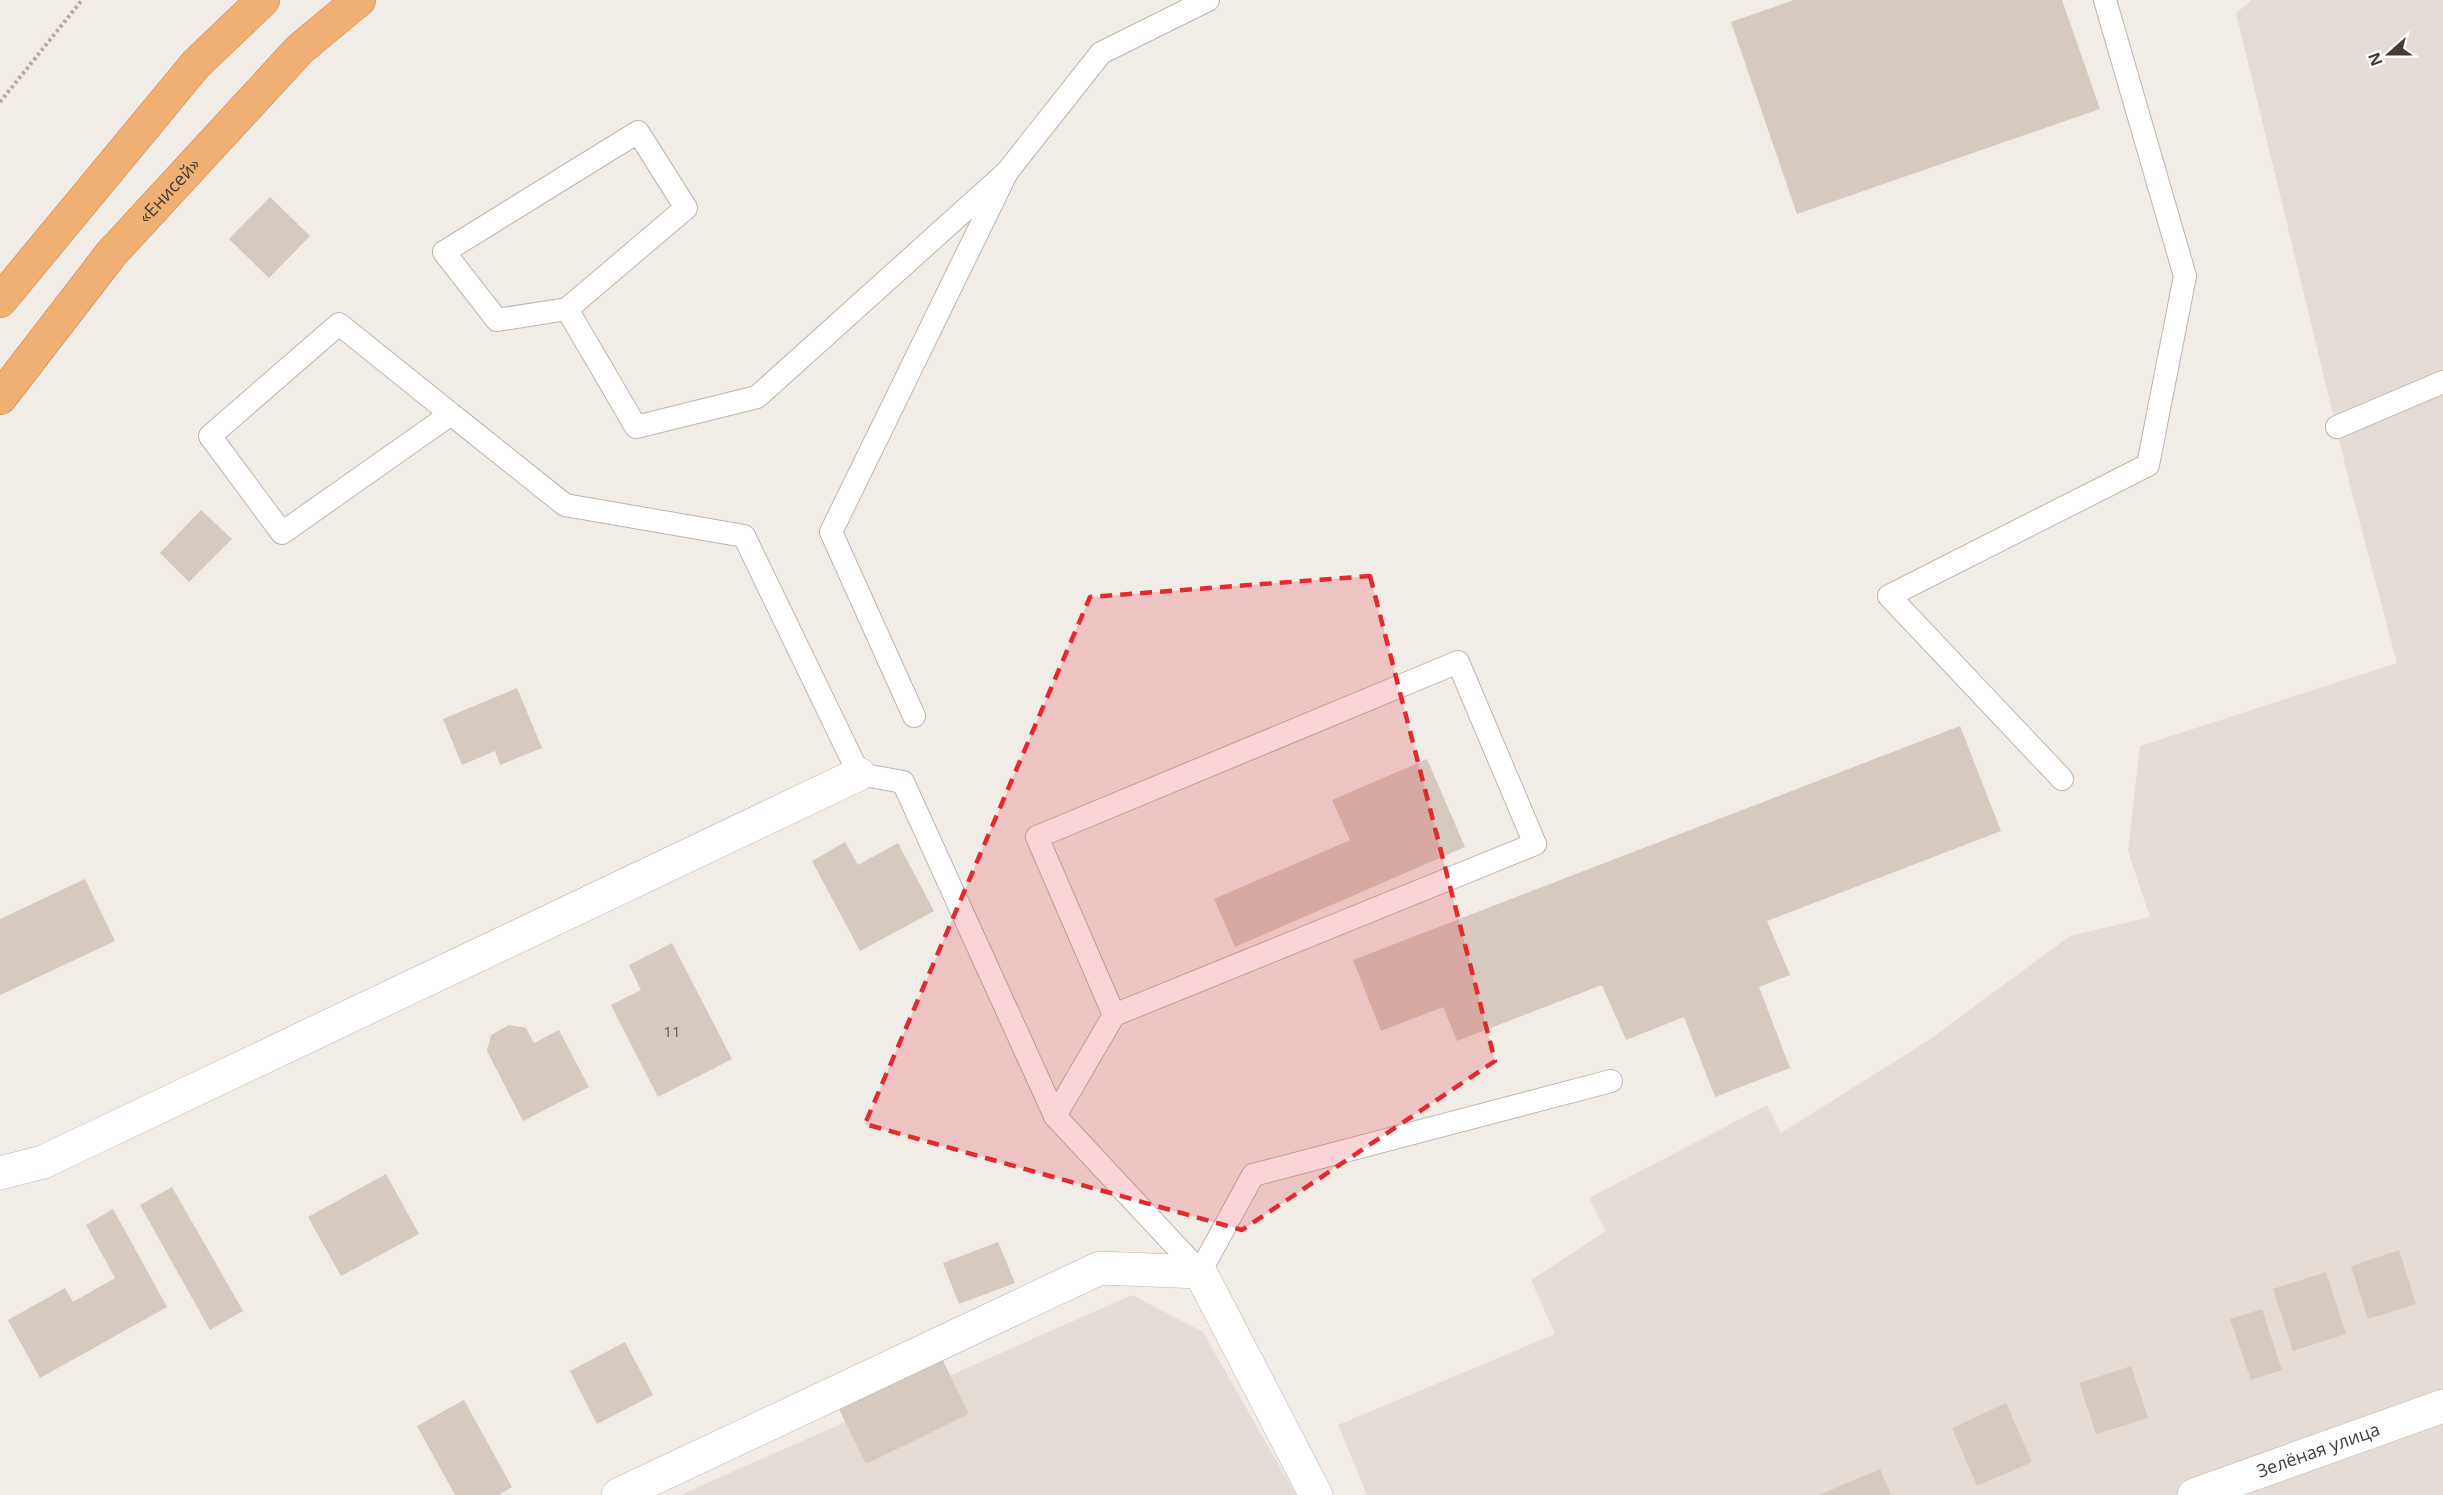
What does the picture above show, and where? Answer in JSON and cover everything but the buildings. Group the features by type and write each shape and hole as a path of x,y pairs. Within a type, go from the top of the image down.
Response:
{"highway":[{"path":"0,301 196,64 263,0"},
{"name":"«Енисей»","path":"0,398 111,254 300,49 359,0"}],"street":[{"path":"0,1173 43,1162 859,774"},
{"path":"618,1495 1100,1268 1200,1272 1316,1495"},
{"name":"Зелёная улица","path":"2194,1495 2443,1406"}],"lane":[{"path":"567,309 636,427 757,397 1007,172 1101,53 1208,0"},
{"path":"2061,779 1889,596 2148,465 2185,276 2105,0"},
{"path":"638,132 686,208 567,309 496,320 444,252 638,132"},
{"path":"914,716 831,532 1007,172"},
{"path":"451,414 282,533 210,436 339,324 565,505 744,536 859,774 903,782 1055,1116 1200,1272 1253,1175 1611,1081"},
{"path":"2337,427 2443,382"},
{"path":"1055,1116 1114,1015 1535,844 1458,662 1037,837 1114,1015"}],"path":[{"path":"0,102 82,0"}],"highlighted area":[{"path":"1370,576 1495,1061 1242,1230 865,1124 1090,597"}],"shaded area":[{"path":"2252,0 2443,0 2443,1495 1367,1495 1338,1425 1555,1334 1531,1280 1606,1231 1589,1198 1767,1105 1781,1133 1929,1040 2070,936 2150,917 2128,851 2140,746 2397,663 2353,497 2236,13"},
{"path":"1132,1295 1203,1332 1296,1495 680,1495"}]}
